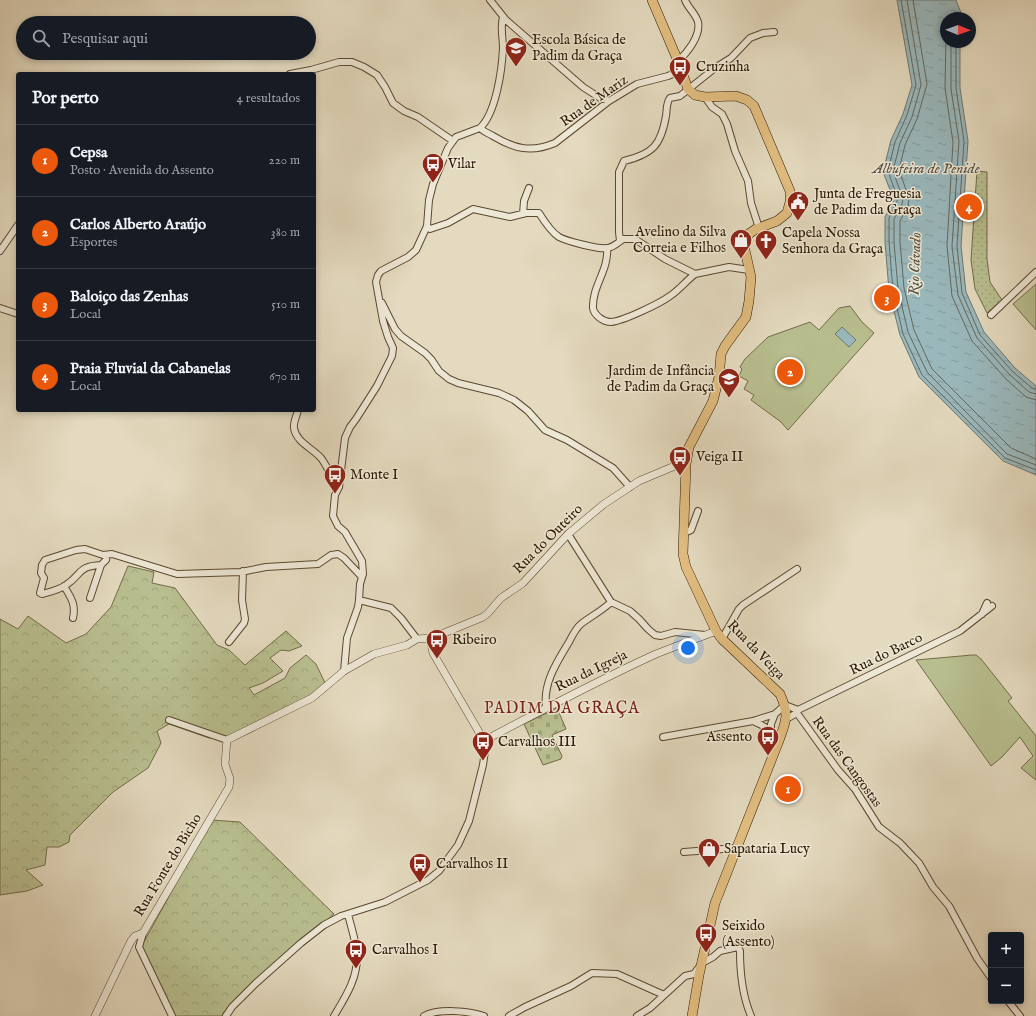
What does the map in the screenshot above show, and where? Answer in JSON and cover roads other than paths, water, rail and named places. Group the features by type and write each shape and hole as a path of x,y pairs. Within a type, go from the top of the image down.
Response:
{"main road":[{"path":"652,0 682,70 688,89 695,95 705,97 736,96 747,100 754,106 790,192 790,202 787,213 777,221 759,228"},
{"name":"Rua da Veiga","path":"759,228 747,235 744,246 751,277 746,317 721,354 720,377 713,401 689,447 686,464 683,554 686,567 716,631 722,639 780,694 785,705 786,719"},
{"path":"692,1016 715,903 786,719"}],"street":[{"path":"490,0 503,17 583,86 600,98 609,101"},
{"path":"678,61 693,43 698,30 698,22 685,0"},
{"path":"344,671 347,638 358,607 362,577 362,561 345,532 338,526 333,516 335,495 339,487 345,438 350,427 377,386 392,356 393,348 383,321 376,282 381,270 408,257 416,250 427,226 429,200 433,184 448,148 456,137 480,128 485,123 497,90 501,72 503,17"},
{"path":"620,241 619,172 624,161 642,156 652,150 658,142 670,98 680,96 715,68 731,58 750,38 763,33 774,32"},
{"path":"300,72 339,62 352,62 364,67 377,75 393,103 404,111 418,117 453,142"},
{"name":"Rua de Mariz","path":"480,128 484,132 506,144 517,148 529,150 545,147 556,143 609,101 637,84 668,76 682,70"},
{"path":"705,97 712,107 722,114 727,124 735,151 748,181 751,203 759,228"},
{"path":"523,214 529,188"},
{"path":"427,226 430,229 448,223 473,209 510,217 539,213 559,237 602,249 612,247 624,239 635,239 665,259 696,274"},
{"path":"0,251 16,228"},
{"path":"607,248 607,263 594,293 593,309 596,315 610,322 659,303 671,296 686,281 696,274 729,267 749,270"},
{"path":"991,315 1036,272"},
{"path":"379,296 400,336 425,353 439,371 448,379 458,383 499,393 514,400 528,411 545,430 567,440 613,468 630,487"},
{"path":"0,308 16,313"},
{"path":"298,412 294,428 298,439 320,457 339,487"},
{"name":"Rua do Outeiro","path":"417,639 432,638 475,621 488,614 501,598 523,583 568,534 604,504 639,481 672,467 686,464"},
{"path":"684,532 692,530 698,511"},
{"path":"568,534 611,602 630,611 655,635 662,636 675,632 705,635"},
{"path":"102,565 89,566 81,570 64,586 42,594 40,593 44,578 41,573 42,565 45,560 76,550 85,549 103,555 112,554 177,574 243,571 266,567 318,564 331,555 338,554 344,558 362,577"},
{"path":"90,598 107,555"},
{"path":"722,639 743,605 797,569"},
{"path":"229,642 244,623 245,619 242,600 243,571"},
{"path":"64,586 74,603 74,618"},
{"path":"169,720 227,740 312,698 344,671 374,654 407,645 417,639 401,618 391,608 359,600"},
{"path":"546,707 545,696 552,672 574,632 580,624 600,612 611,602"},
{"name":"Rua do Barco","path":"786,719 798,711 960,631 981,615 989,604"},
{"name":"Rua da Igreja","path":"486,744 489,738 546,707 657,654 716,631"},
{"path":"226,1016 232,1007 255,984 301,943 324,925 341,916 385,902 428,880 439,870 458,845 469,821 483,765 486,744 433,653 430,643 432,638"},
{"path":"663,737 753,721 775,714 785,705 798,711"},
{"name":"Rua das Cangostas","path":"798,711 838,770 855,789 878,827 900,843 919,863 933,887 948,906 977,958 988,974"},
{"path":"771,731 771,724 775,714"},
{"path":"753,721 763,725 771,731 778,743"},
{"name":"Rua Fonte do Bicho","path":"95,1016 131,941 135,936 143,932 230,787 230,779 225,764 227,740"},
{"path":"684,852 736,848"},
{"path":"334,1016 350,991 356,970 357,953 348,914"},
{"path":"143,932 139,947 172,1016"},
{"path":"637,1016 650,1008 685,976 694,974 702,963 720,951 738,947 741,982 745,1002 751,1016"},
{"path":"509,1016 571,986 592,973 617,974 664,995"},
{"path":"1010,1004 1020,1016"},
{"path":"424,1016 429,1013 471,1012 484,1016"}],"water":[{"name":"Albufeira de Penide","path":"897,0 956,0 961,12 940,12 940,48 960,48 960,88 968,141 961,246 966,292 984,332 1015,368 1036,386 1036,475 1003,461 919,377 900,335 889,291 885,242 885,217 894,200 883,172 891,140 903,114 912,85"},
{"path":"842,327 856,340 849,347 835,334"}],"place":[{"name":"Escola Básica de Padim da Graça","path":"516,68"},
{"name":"Cruzinha","path":"680,86"},
{"name":"Vilar","path":"433,184"},
{"name":"Praia Fluvial da Cabanelas","path":"969,207"},
{"name":"Junta de Freguesia de Padim da Graça","path":"798,222"},
{"name":"Avelino da Silva Correia e Filhos","path":"741,260"},
{"name":"Capela Nossa Senhora da Graça","path":"766,260"},
{"name":"Baloiço das Zenhas","path":"887,298"},
{"name":"Carlos Alberto Araújo","path":"790,372"},
{"name":"Jardim de Infância de Padim da Graça","path":"729,398"},
{"name":"Veiga II","path":"680,476"},
{"name":"Monte I","path":"335,494"},
{"name":"Ribeiro","path":"437,660"},
{"name":"Assento","path":"768,756"},
{"name":"Carvalhos III","path":"483,762"},
{"name":"Cepsa","path":"788,789"},
{"name":"Sapataria Lucy","path":"709,868"},
{"name":"Carvalhos II","path":"420,884"},
{"name":"Seixido (Assento)","path":"706,954"},
{"name":"Carvalhos I","path":"356,970"}],"district":[{"name":"PADIM DA GRAÇA","path":"562,709"}],"water label":[{"name":"Rio Cávado","path":"915,264"}]}
